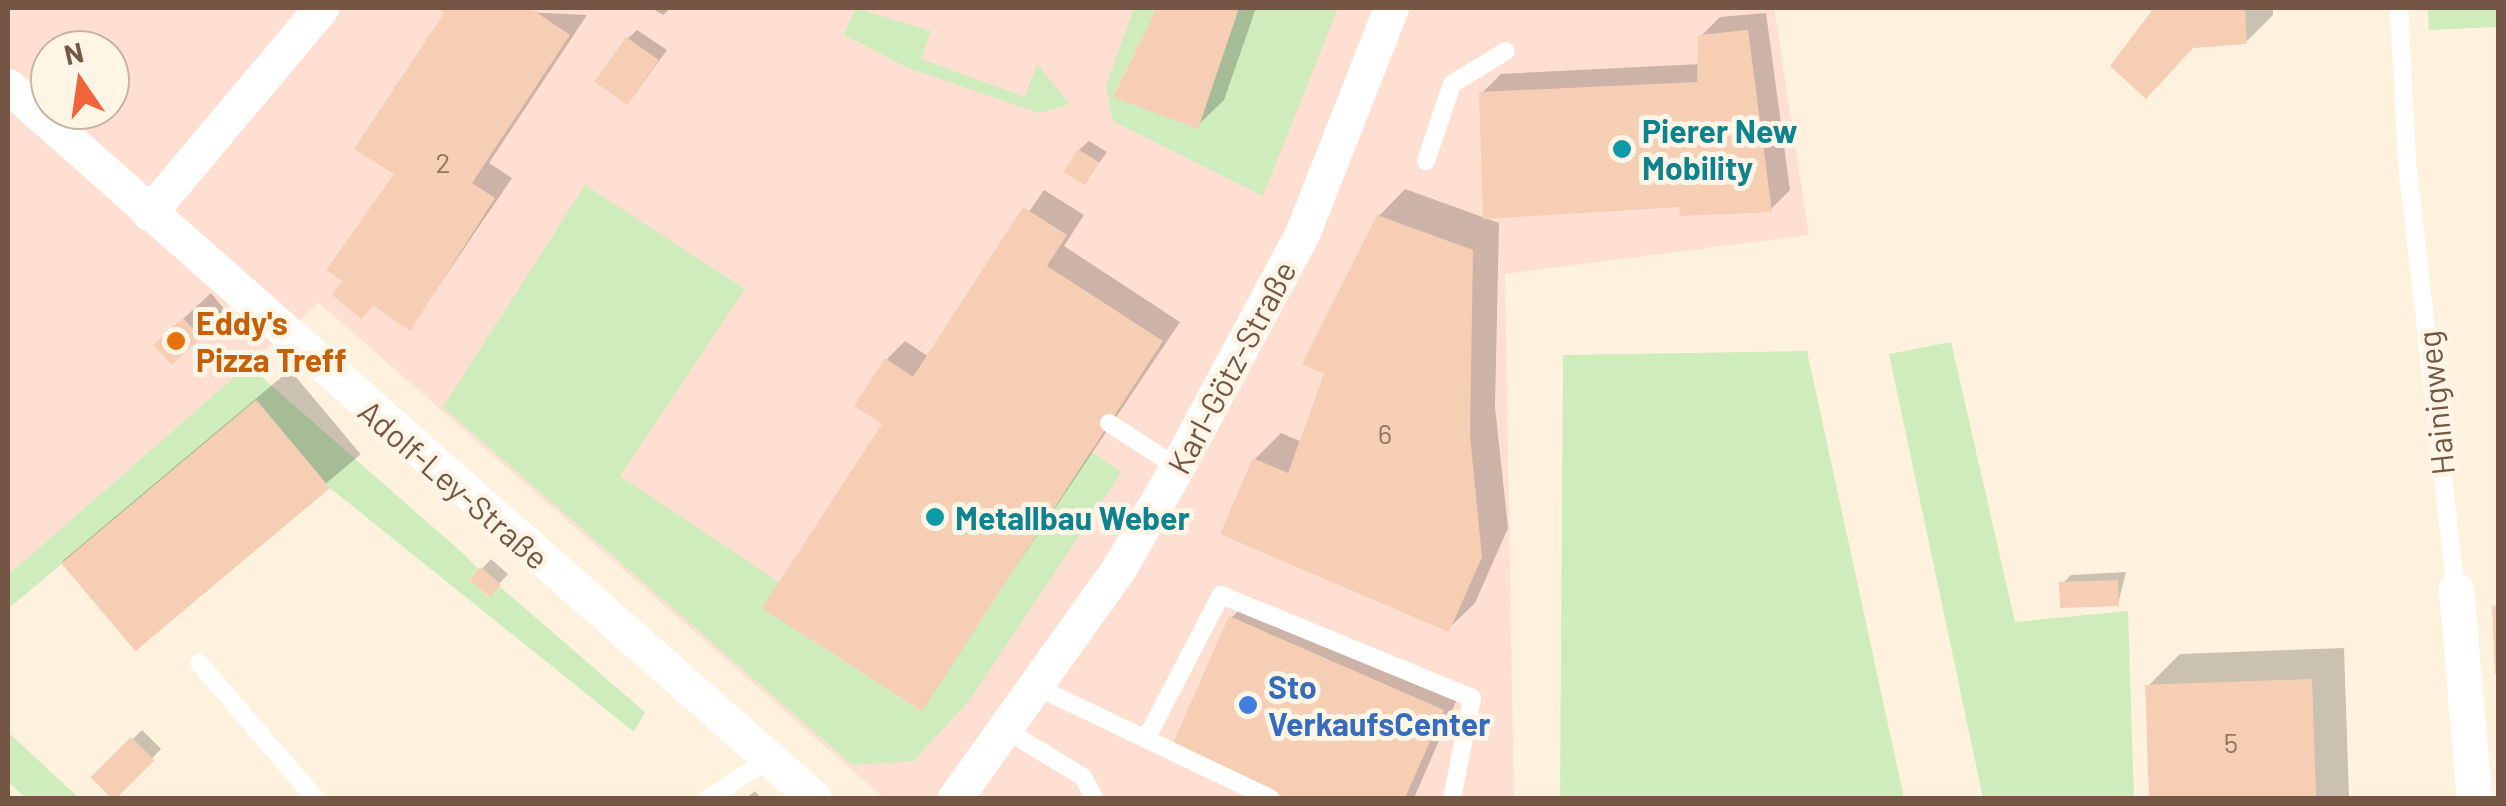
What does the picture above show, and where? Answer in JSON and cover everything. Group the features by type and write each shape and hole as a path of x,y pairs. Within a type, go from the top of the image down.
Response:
{"street":[{"path":"149,214 321,8"},
{"name":"Karl-Götz-Straße","path":"954,798 1037,686 1178,467 1302,234 1391,8"},
{"name":"Adolf-Ley-Straße","path":"8,86 814,798"},
{"name":"Hainigweg","path":"2456,590 2474,798"}],"lane":[{"name":"Hainigweg","path":"2399,8 2407,162 2456,590"},
{"path":"1426,161 1452,84 1506,51"},
{"path":"1109,423 1178,467"},
{"path":"1147,736 1221,595 1472,698 1452,798"},
{"path":"199,663 315,798"},
{"path":"1037,686 1270,798"},
{"path":"1006,730 1084,777 1094,798"},
{"path":"709,798 769,759"}],"shaded area":[{"path":"8,8 1774,8 1809,235 1505,274 1514,798 884,798 319,303 8,575"}],"green space":[{"path":"855,8 931,31 921,59 1025,97 1037,64 1070,104 1039,113 908,68 844,35"},
{"path":"1134,8 1157,8 1113,96 1198,129 1239,8 1338,8 1263,196 1113,121 1106,86"},
{"path":"2428,8 2498,8 2498,27 2429,30"},
{"path":"585,185 745,289 620,476 779,582 762,608 921,711 1091,452 1122,472 968,702 914,761 852,765 443,407"},
{"path":"1951,342 2015,622 2128,611 2134,798 1983,798 1889,354"},
{"path":"1807,351 1904,798 1560,798 1563,355"},
{"path":"248,365 466,556 478,569 469,580 489,597 499,586 645,712 634,732 330,488 257,400 8,609 8,575"},
{"path":"8,732 79,798 26,798 8,782"}],"building":[{"path":"437,8 530,8 570,35 472,183 495,198 410,331 373,305 362,319 332,295 342,281 326,270 394,174 354,149 444,13"},
{"path":"1157,8 1239,8 1198,129 1113,97"},
{"path":"2154,8 2245,8 2247,44 2193,48 2146,99 2110,66"},
{"name":"Pierer New Mobility","path":"1748,30 1772,212 1680,216 1679,207 1483,219 1479,92 1697,82 1698,35"},
{"path":"626,37 659,60 627,105 594,82"},
{"path":"1078,149 1099,162 1085,185 1064,172"},
{"name":"Metallbau Weber","path":"1023,207 1067,235 1047,266 1163,341 922,711 762,608 882,424 854,406 885,358 913,377"},
{"path":"1377,215 1473,250 1470,435 1482,557 1449,632 1220,534 1253,458 1288,473 1324,374 1302,364"},
{"name":"Eddy's Pizza Treff","path":"183,318 201,338 171,365 153,345"},
{"path":"256,400 330,488 135,651 61,563"},
{"path":"480,567 501,584 490,597 469,580"},
{"path":"2118,580 2119,606 2060,608 2059,582"},
{"path":"2498,605 2498,674 2495,674 2492,606"},
{"path":"1229,616 1444,710 1405,798 1287,798 1171,748"},
{"path":"2312,679 2316,798 2149,798 2145,685"},
{"path":"131,737 154,760 117,798 111,798 91,777"}],"place":[{"name":"Pierer New Mobility","path":"1622,149"},
{"name":"Eddy's Pizza Treff","path":"176,341"},
{"name":"Metallbau Weber","path":"935,517"},
{"name":"Sto VerkaufsCenter","path":"1248,705"}]}
